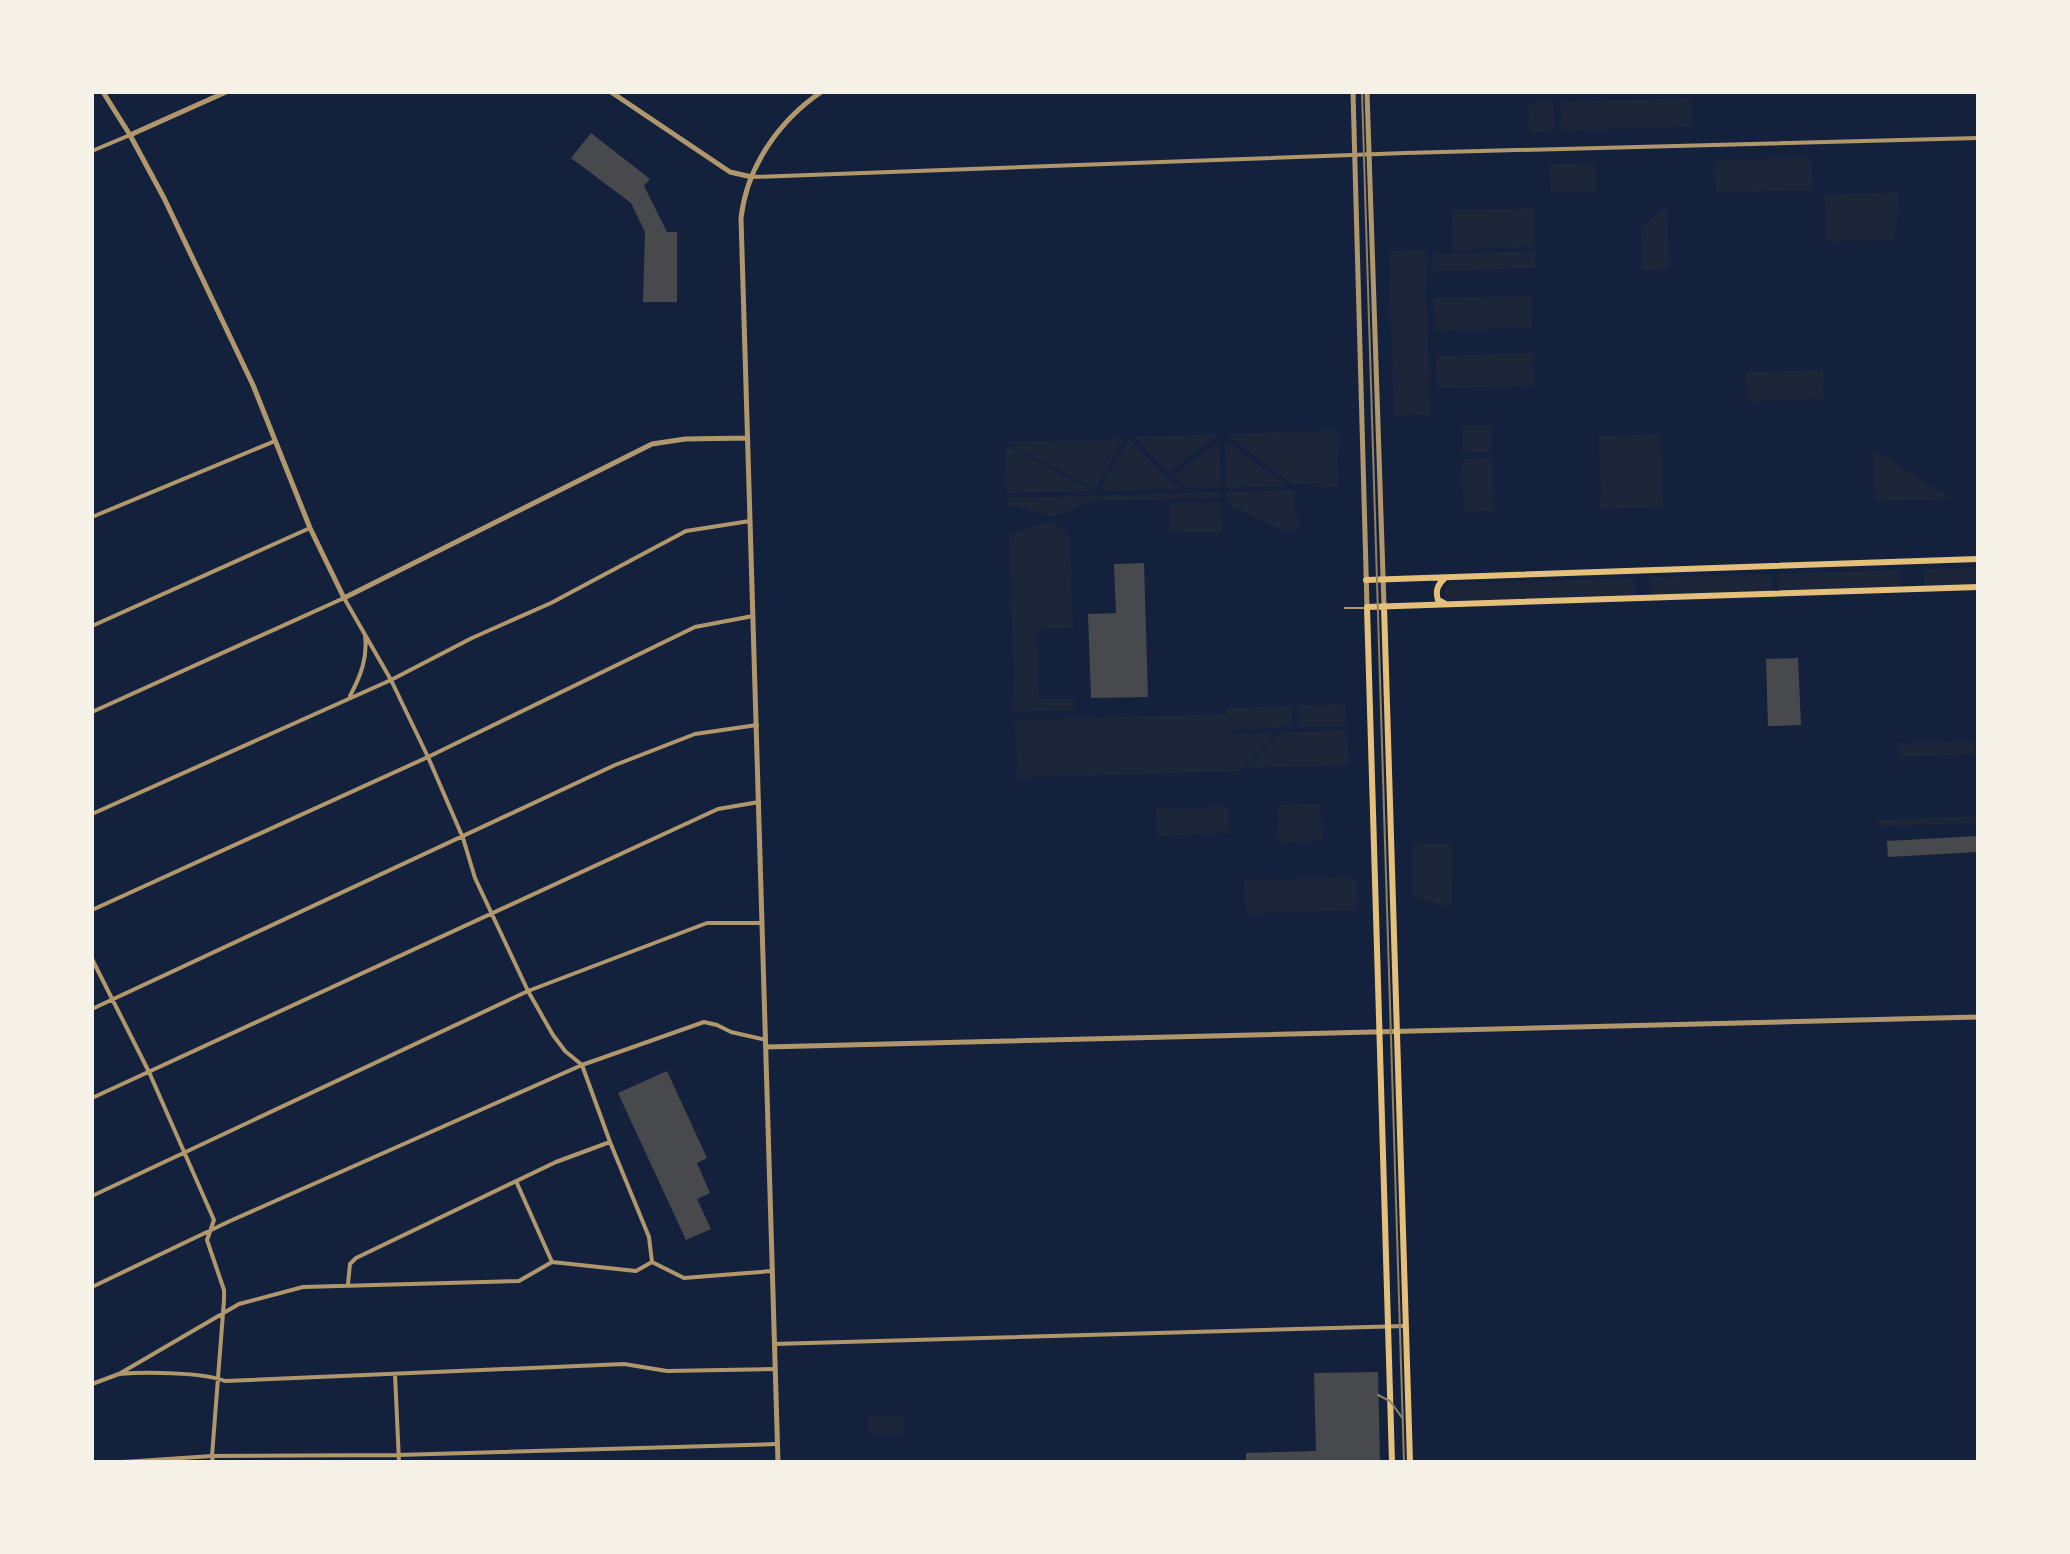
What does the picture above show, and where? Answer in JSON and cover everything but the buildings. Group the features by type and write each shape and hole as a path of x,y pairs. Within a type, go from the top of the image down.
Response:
{"main road":[{"path":"1366,580 1978,559"},
{"path":"1445,578 1438,584 1437,593 1438,600 1448,605"},
{"path":"1392,1462 1367,607 1978,587"},
{"path":"1384,606 1410,1462"}],"street":[{"path":"103,92 164,198 277,440 310,528 428,757 463,838 475,878 528,991 553,1035 565,1051 582,1065 649,1237 652,1262"},
{"path":"92,151 226,92"},
{"path":"611,92 730,172 752,177 1978,138"},
{"path":"778,1462 741,218 752,177 779,130 800,107 821,92"},
{"path":"1353,92 1367,607"},
{"path":"1367,92 1384,606"},
{"path":"92,712 344,598 652,444 685,439 747,438"},
{"path":"92,517 277,440"},
{"path":"92,814 391,680 472,638 551,603 686,531 750,521"},
{"path":"92,626 310,528"},
{"path":"92,910 428,757 695,627 753,616"},
{"path":"349,698 363,669 365,634"},
{"path":"92,1009 615,765 695,734 757,725"},
{"path":"92,1098 718,809 759,802"},
{"path":"92,1196 528,991 707,923 762,923"},
{"path":"92,959 149,1072 214,1220 207,1240 224,1290 212,1459"},
{"path":"92,1287 582,1065 704,1022 766,1043 1397,1032 1978,1017"},
{"path":"348,1284 350,1264 356,1258 556,1162 610,1142"},
{"path":"516,1181 552,1262"},
{"path":"92,1384 119,1374 239,1304 303,1287 519,1281 552,1262 636,1271 652,1262"},
{"path":"652,1262 684,1278 772,1271"},
{"path":"774,1344 1405,1326"},
{"path":"119,1374 155,1371 225,1381 624,1364 667,1371 775,1369"},
{"path":"395,1374 399,1462"},
{"path":"123,1462 777,1444"}],"lane":[{"path":"1345,608 1367,607"}],"shaded area":[{"path":"1691,98 1692,127 1561,131 1560,102"},
{"path":"1554,102 1555,131 1529,132 1528,103"},
{"path":"1811,157 1813,190 1716,193 1715,160"},
{"path":"1595,163 1595,192 1550,193 1549,164"},
{"path":"1899,192 1895,240 1826,242 1825,195"},
{"path":"1667,205 1669,269 1642,270 1641,227"},
{"path":"1534,208 1535,247 1453,250 1452,210"},
{"path":"1425,250 1430,415 1394,416 1389,251"},
{"path":"1535,251 1536,268 1433,271 1433,254"},
{"path":"1531,295 1532,328 1435,331 1434,298"},
{"path":"1533,353 1534,386 1437,388 1436,356"},
{"path":"1823,370 1824,399 1747,402 1746,372"},
{"path":"1491,425 1492,452 1462,453 1462,426"},
{"path":"1337,430 1339,487 1321,488 1321,483 1292,484 1225,434"},
{"path":"1219,434 1169,473 1135,437"},
{"path":"1661,434 1663,507 1601,509 1599,436"},
{"path":"1124,438 1095,489 1006,442"},
{"path":"1129,438 1166,478 1183,489 1099,491"},
{"path":"1219,441 1221,488 1190,488 1172,477"},
{"path":"1225,441 1288,486 1226,488"},
{"path":"1006,445 1093,491 1007,493"},
{"path":"1873,449 1952,499 1875,501"},
{"path":"1492,458 1493,511 1464,512 1462,459"},
{"path":"1294,490 1294,515 1299,515 1299,530 1281,530 1227,504 1226,492"},
{"path":"1221,492 1221,498 1091,501 1054,517 1008,505 1007,498"},
{"path":"1221,502 1222,532 1170,533 1170,503"},
{"path":"1053,521 1070,536 1073,628 1037,629 1039,699 1075,699 1075,710 1015,712 1009,535"},
{"path":"1978,567 1978,584 1924,586 1924,569"},
{"path":"1901,570 1901,587 1779,591 1779,574"},
{"path":"1771,574 1771,592 1651,595 1651,577"},
{"path":"1635,578 1635,595 1448,601 1443,593 1447,584"},
{"path":"1346,704 1347,726 1299,727 1299,705"},
{"path":"1292,706 1292,727 1231,730 1232,734 1278,733 1240,771 1017,778 1015,720 1226,714 1226,708"},
{"path":"1347,730 1349,765 1247,768 1282,733"},
{"path":"1973,741 1974,754 1900,757 1899,743"},
{"path":"1320,804 1322,841 1279,843 1277,805"},
{"path":"1228,806 1229,833 1157,836 1156,808"},
{"path":"1978,816 1978,823 1877,827 1876,820"},
{"path":"1413,843 1451,844 1450,908 1413,896"},
{"path":"1356,877 1357,910 1246,914 1244,880"},
{"path":"869,1415 903,1415 903,1434 869,1434"}],"tram line":[{"path":"1362,92 1404,1462"},
{"path":"1378,1395 1390,1401 1403,1419"}]}
